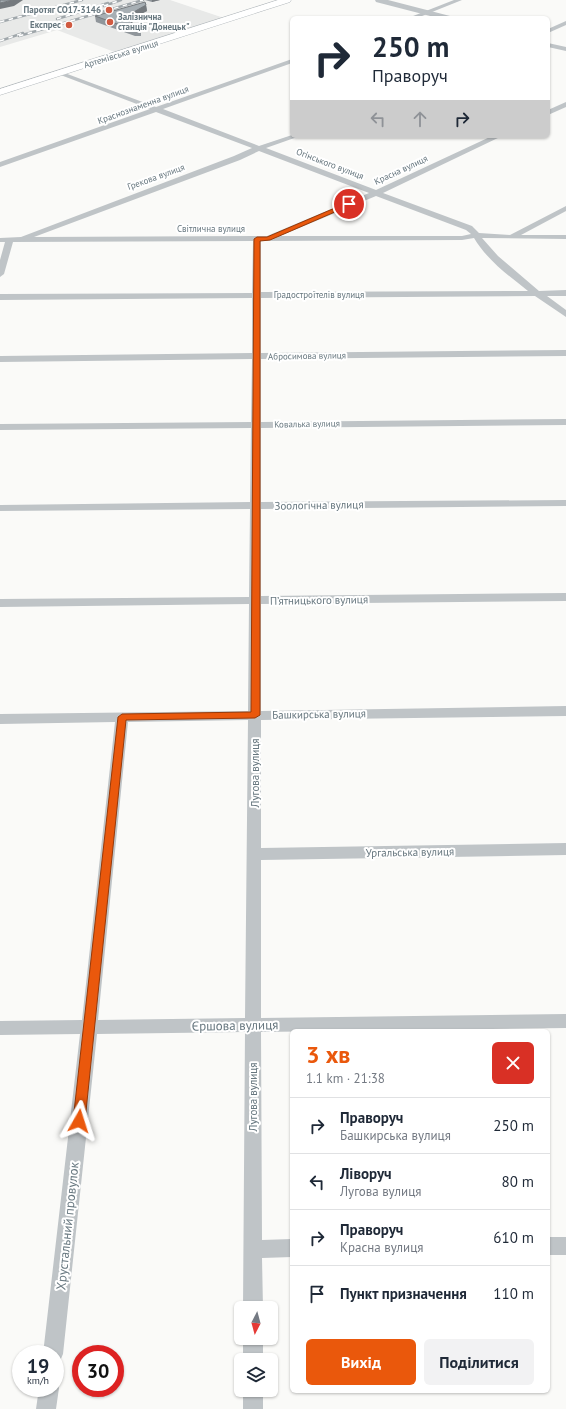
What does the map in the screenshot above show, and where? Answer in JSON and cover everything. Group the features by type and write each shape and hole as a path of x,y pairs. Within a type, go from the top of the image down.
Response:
{"main road":[{"name":"Артемівська вулиця","path":"0,92 287,0"}],"street":[{"path":"379,0 439,16"},
{"path":"417,16 458,0"},
{"path":"550,30 566,23"},
{"path":"550,45 566,49"},
{"name":"Краснознаменна вулиця","path":"0,165 290,62"},
{"name":"Огінського вулиця","path":"60,73 469,228 477,235 478,240 486,249 536,293 566,314"},
{"path":"550,112 566,104"},
{"path":"558,108 566,110"},
{"name":"Грекова вулиця","path":"24,240 29,235 237,158 258,148 271,146 291,138"},
{"name":"Красна вулиця","path":"262,239 376,193 494,138"},
{"path":"508,237 526,230 566,208"},
{"name":"Світлична вулиця","path":"0,240 462,238 477,235 508,237 566,237"},
{"name":"Лугова вулиця","path":"253,1301 257,295 262,239"},
{"path":"0,274 10,240"},
{"name":"Градостроїтелiв вулиця","path":"0,297 566,293"},
{"name":"Абросимова вулиця","path":"0,359 566,353"},
{"name":"Ковалька вулиця","path":"0,427 566,422"},
{"name":"Зоологічна вулиця","path":"0,508 566,503"},
{"name":"П’ятницького вулиця","path":"0,603 566,597"},
{"name":"Башкирська вулиця","path":"0,718 566,711"},
{"name":"Хрустальний провулок","path":"53,1345 122,717"},
{"name":"Ургальська вулиця","path":"255,854 566,849"},
{"name":"Єршова вулиця","path":"0,1028 566,1021"},
{"path":"550,1246 566,1246"},
{"path":"253,1249 290,1248"},
{"path":"46,1409 48,1397"},
{"path":"253,1397 253,1409"}],"shaded area":[{"path":"0,0 170,0 224,18 117,53 57,30 0,47"}],"building":[{"path":"0,0 13,0 0,3"},
{"path":"145,2 146,5 125,17 141,30 134,30 95,16"}],"railway":[{"path":"0,22 82,0"},
{"path":"104,6 121,0"},
{"path":"19,36 143,0"},
{"path":"57,19 108,3"},
{"path":"0,41 23,33"}],"place":[{"name":"Паротяг СО17-3146","path":"109,10"},
{"name":"Залізнична станція \"Донецьк\"","path":"110,22"},
{"name":"Експрес","path":"69,25"}],"route":[{"path":"79,1121 122,717 255,715 257,239 268,239 349,204"}]}
